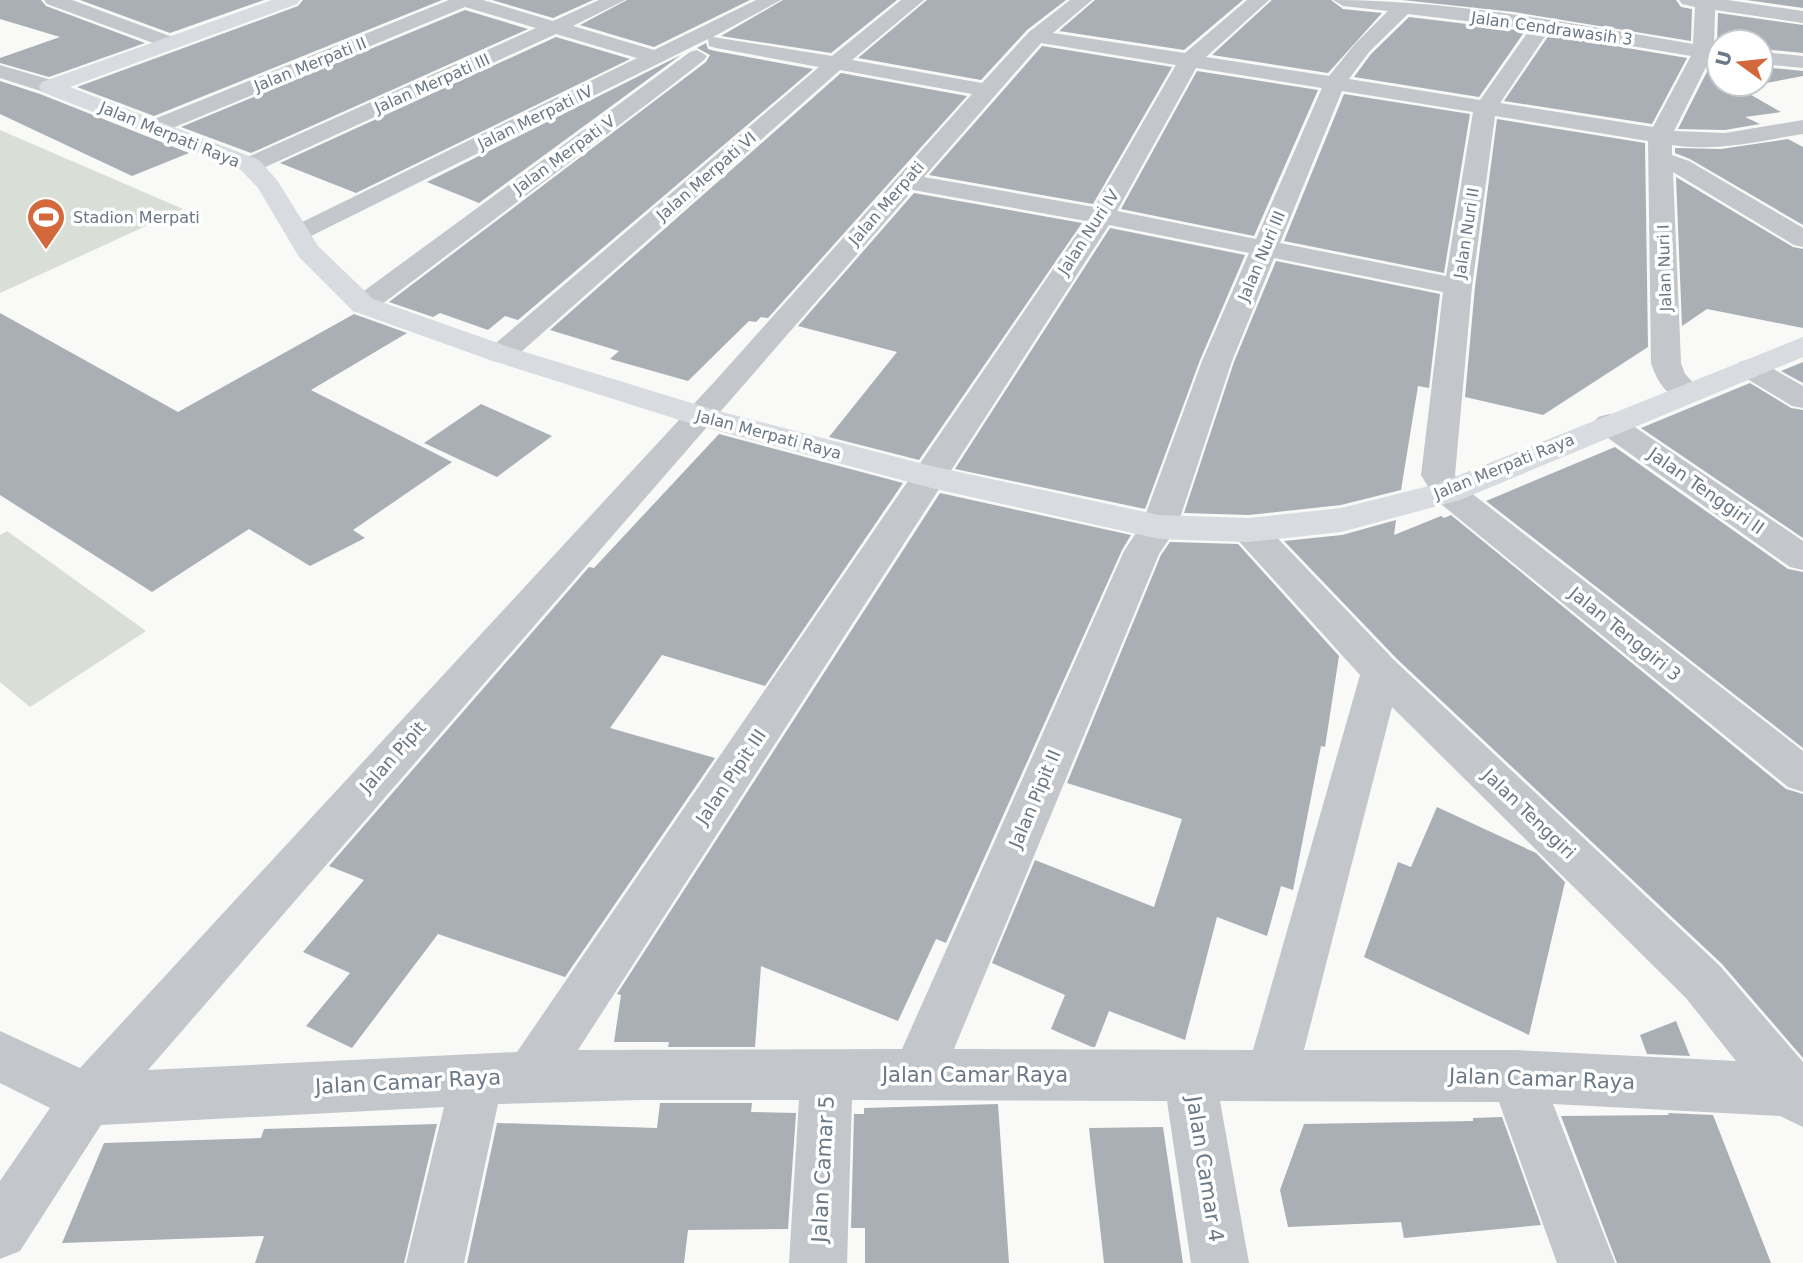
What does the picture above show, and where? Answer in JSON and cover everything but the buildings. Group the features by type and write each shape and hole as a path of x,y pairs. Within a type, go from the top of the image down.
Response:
{"street":[{"path":"0,71 50,87 290,0"},
{"path":"464,0 656,57"},
{"name":"Jalan Merpati II","path":"155,127 464,0"},
{"name":"Jalan Merpati III","path":"250,165 615,0"},
{"name":"Jalan Merpati VI","path":"501,354 836,63 914,0"},
{"name":"Jalan Merpati","path":"700,416 1036,36 1082,0"},
{"name":"Jalan Nuri IV","path":"931,477 1102,216 1189,61 1259,0"},
{"name":"Jalan Cendrawasih 3","path":"1343,0 1543,25 1705,52"},
{"path":"1670,0 1803,17"},
{"name":"Jalan Merpati V","path":"363,305 767,2"},
{"name":"Jalan Merpati IV","path":"299,234 767,2"},
{"path":"1697,2 1705,31"},
{"path":"78,5 171,43"},
{"path":"78,5 121,7"},
{"name":"Jalan Nuri III","path":"1159,527 1217,361 1335,83 1362,48 1403,8"},
{"name":"Jalan Nuri II","path":"1448,492 1438,475 1438,460 1458,287 1485,109 1543,25"},
{"path":"1036,36 1485,109 1660,148 1803,127"},
{"path":"716,42 987,90"},
{"path":"1775,59 1803,62"},
{"path":"1660,148 1705,64"},
{"name":"Jalan Merpati Raya","path":"50,87 250,165 268,185 308,251 363,305 501,354 700,416 931,477 1159,527 1249,530 1341,520 1448,492 1803,346"},
{"path":"1778,132 1803,144"},
{"path":"1660,148 1680,166 1803,239"},
{"name":"Jalan Nuri I","path":"1660,148 1666,363 1671,378 1686,392"},
{"path":"905,181 1102,216 1458,287"},
{"path":"1750,368 1803,399"},
{"name":"Jalan Pipit","path":"0,1231 87,1099 700,416"},
{"name":"Jalan Tenggiri II","path":"1609,424 1803,558"},
{"name":"Jalan Pipit III","path":"531,1077 931,477"},
{"name":"Jalan Tenggiri 3","path":"1448,492 1803,775"},
{"name":"Jalan Pipit II","path":"917,1075 1142,551 1159,527"},
{"name":"Jalan Tenggiri","path":"1249,530 1381,672 1703,982 1799,1091"},
{"path":"1272,1075 1381,672"},
{"path":"0,1056 87,1099"},
{"name":"Jalan Camar Raya","path":"87,1099 531,1077 827,1075 1516,1076 1799,1091"},
{"name":"Jalan Camar 5","path":"818,1263 827,1075"},
{"name":"Jalan Camar 4","path":"1189,1075 1220,1263"},
{"path":"1516,1076 1586,1263"},
{"path":"435,1263 477,1079"}],"shaded area":[{"name":"Stadion Merpati","path":"0,130 183,209 0,293"},
{"path":"7,531 146,631 30,707 0,682 0,535"}],"place":[{"name":"Stadion Merpati","path":"46,251"}]}
